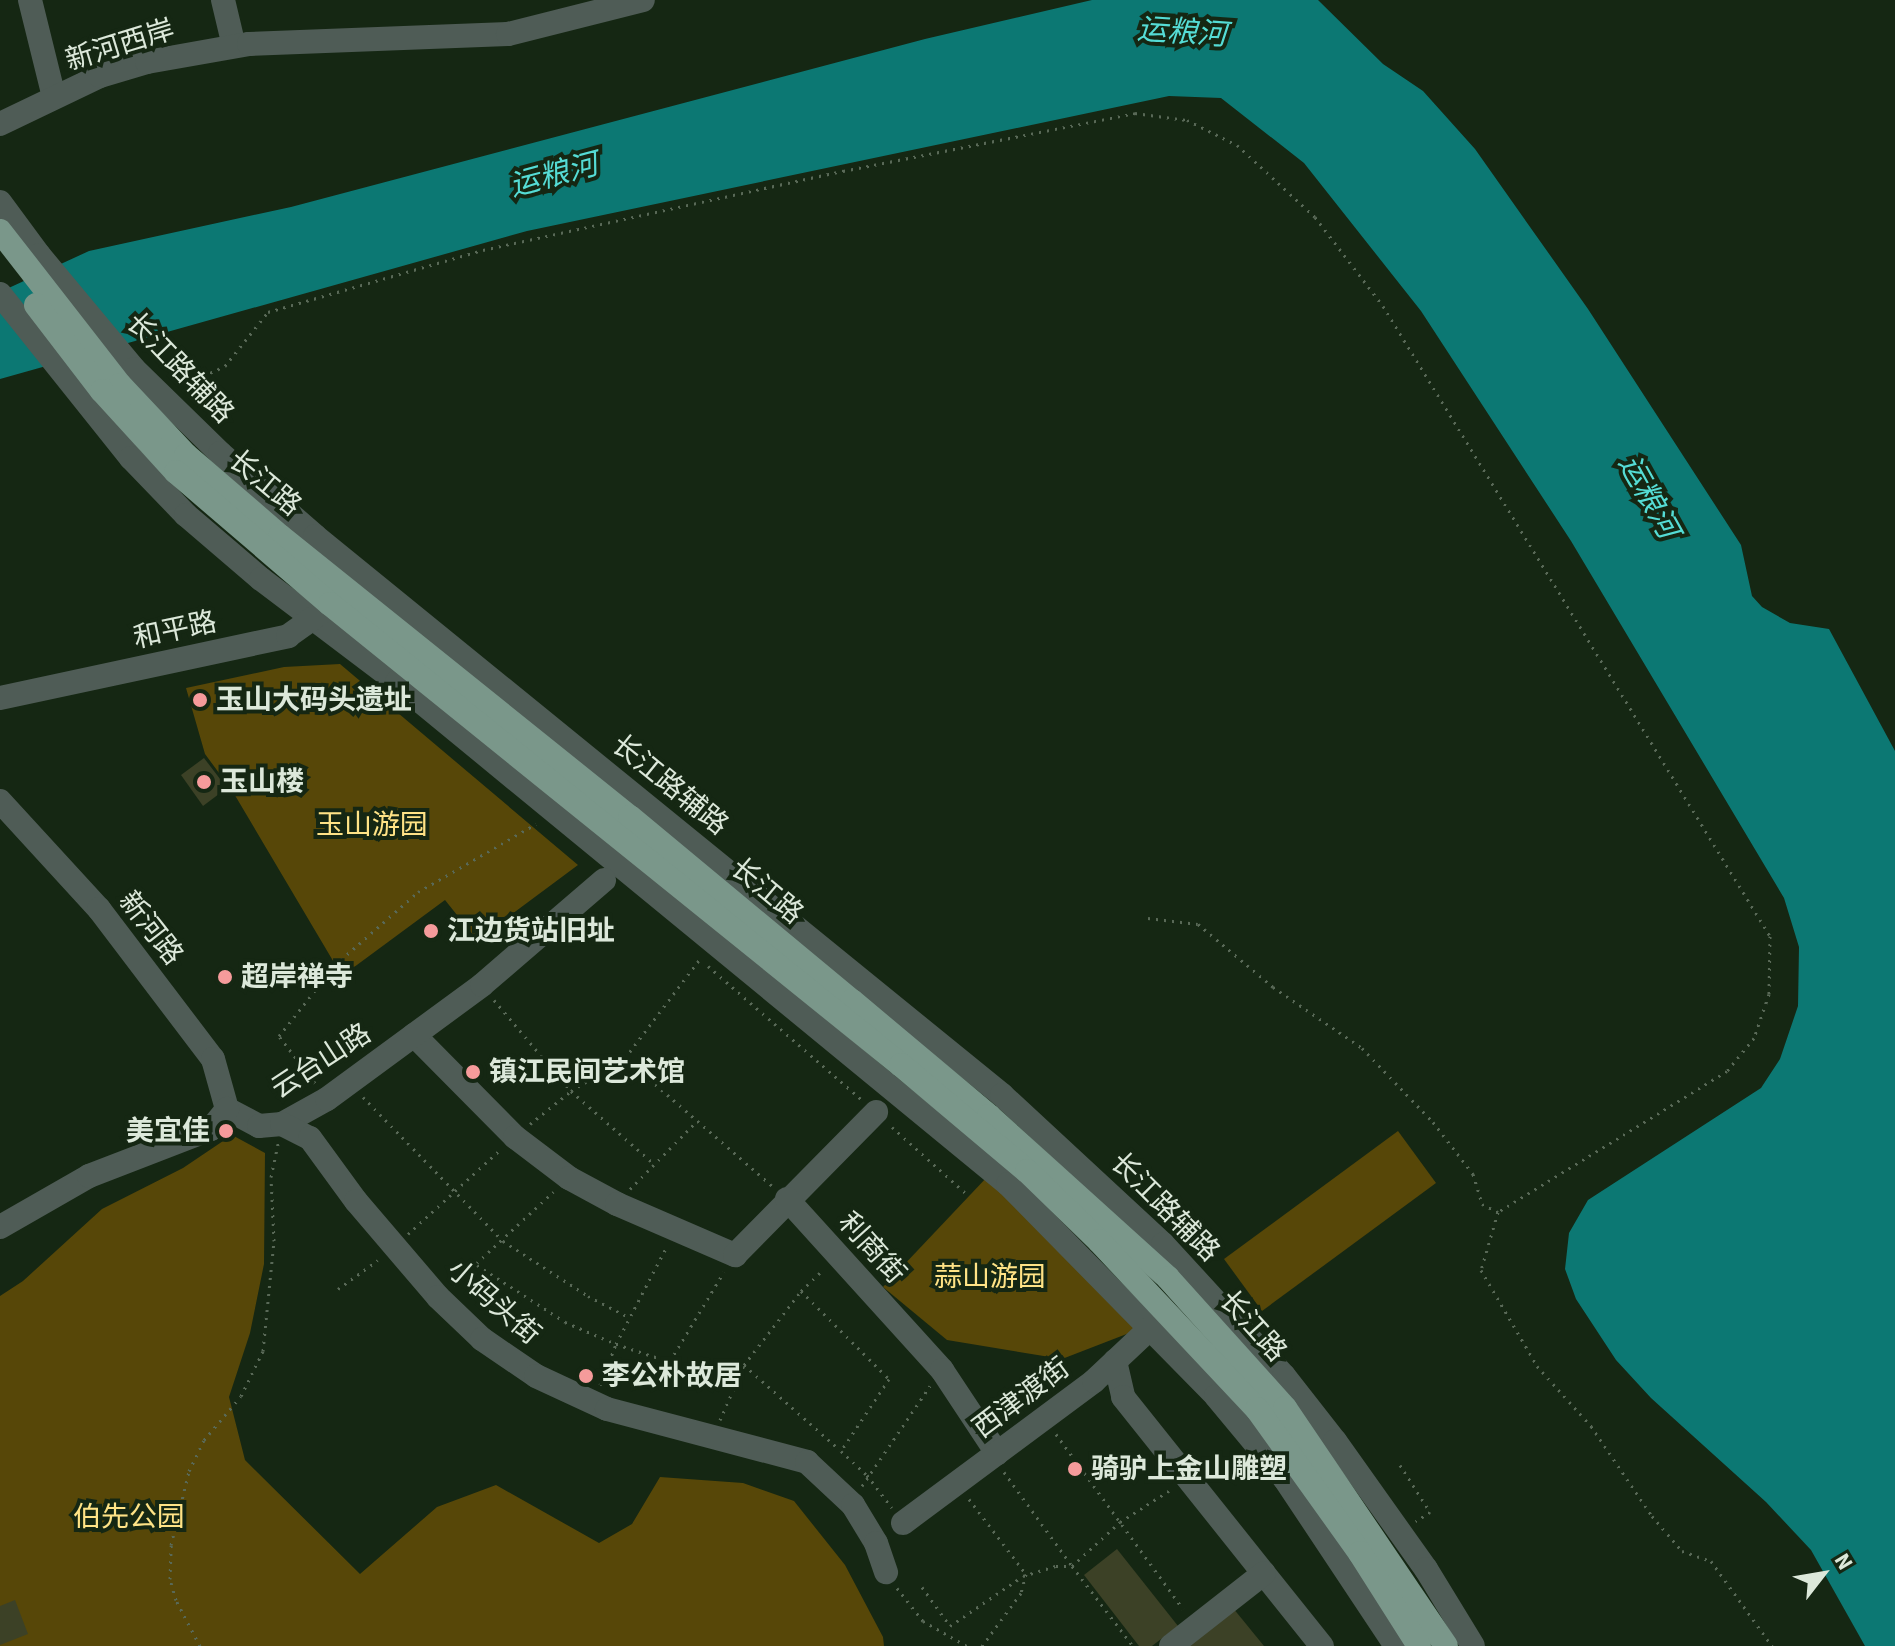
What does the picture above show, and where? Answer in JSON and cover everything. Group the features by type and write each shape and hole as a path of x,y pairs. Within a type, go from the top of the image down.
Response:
{"main road":[{"name":"长江路","path":"0,231 15,270 111,387 186,455 330,604 992,1142 1099,1241 1228,1375 1284,1444 1419,1646"},
{"name":"长江路","path":"330,604 642,826 989,1116 1168,1278 1285,1408 1446,1646"}],"street":[{"path":"30,0 54,97"},
{"path":"223,0 234,46"},
{"name":"新河西岸","path":"0,124 100,76 147,62 234,46 508,34 643,0"},
{"name":"长江路辅路","path":"0,202 15,270 111,387 131,458 186,515 330,604 397,682 1008,1184 1216,1396 1285,1479 1396,1646"},
{"name":"长江路辅路","path":"111,387 162,395 220,453 315,536 867,983 1103,1186 1163,1244 1284,1376 1426,1569 1473,1646"},
{"name":"和平路","path":"0,698 288,636 330,604"},
{"name":"新河路","path":"0,801 99,909 213,1059 227,1109"},
{"name":"云台山路","path":"227,1109 259,1126 282,1124 327,1099 482,985 604,880"},
{"path":"414,1035 515,1137 569,1178 617,1204 677,1227 735,1255 876,1112"},
{"path":"0,1227 89,1176 211,1129 227,1109"},
{"name":"小码头街","path":"282,1124 310,1138 356,1201 438,1297 482,1339 536,1376 593,1403 807,1462 853,1505 876,1543 886,1572"},
{"name":"利商街","path":"787,1199 942,1370 997,1453"},
{"name":"西津渡街","path":"903,1523 1044,1418 1115,1361 1168,1311"},
{"path":"1115,1361 1123,1397 1322,1646"},
{"path":"1171,1646 1264,1573"}],"path":[{"path":"162,395 170,377 203,376 225,366 268,312 483,250 843,171 1135,113 1187,120 1237,145 1315,217 1383,306 1770,936 1769,994 1754,1038 1727,1071 1498,1212 1481,1270 1537,1366 1591,1426 1652,1516 1682,1551 1711,1561 1772,1646"},
{"path":"327,1099 279,1036 335,965 418,892 537,823 527,815"},
{"path":"1148,918 1198,924 1273,987 1362,1048 1433,1122 1473,1174 1482,1204 1498,1212"},
{"path":"700,959 969,1196"},
{"path":"482,985 571,1091 653,1163"},
{"path":"625,1058 787,1199"},
{"path":"349,1083 503,1241 588,1296 630,1318"},
{"path":"617,1204 653,1163 696,1122"},
{"path":"200,1646 176,1600 170,1579 171,1545 189,1471 204,1440 241,1396 263,1351 274,1241 271,1177 282,1124"},
{"path":"438,1297 477,1265 569,1178"},
{"path":"593,1403 616,1344 677,1227"},
{"path":"669,1362 735,1255"},
{"path":"715,1435 744,1365 801,1291 839,1255"},
{"path":"477,1265 565,1322 616,1344 734,1383"},
{"path":"801,1291 889,1379 841,1451"},
{"path":"744,1365 867,1475 903,1523"},
{"path":"867,1475 942,1370"},
{"path":"1044,1418 1195,1627"},
{"path":"997,1453 997,1462 1133,1646"},
{"path":"922,1587 950,1626 1026,1574 1056,1566 1072,1566 1120,1522 1186,1478"},
{"path":"957,1483 1026,1574"},
{"path":"886,1572 907,1604 923,1621 967,1646"},
{"path":"982,1646 1021,1593 1026,1574"}],"green space":[{"name":"玉山游园","path":"340,664 578,865 477,940 445,900 342,976 233,792 205,754 186,688 284,667"},
{"path":"1398,1131 1436,1183 1262,1311 1224,1259"},
{"name":"伯先公园","path":"232,1135 265,1153 264,1264 250,1333 229,1397 245,1460 360,1574 437,1507 496,1485 599,1543 632,1524 660,1477 743,1483 794,1501 845,1565 883,1637 884,1646 0,1646 0,1296 23,1281 102,1209 183,1168"},
{"name":"蒜山游园","path":"988,1176 1137,1330 1062,1359 947,1340 883,1287"}],"water":[{"name":"运粮河","path":"1092,0 1318,0 1383,64 1423,91 1475,149 1588,309 1741,545 1752,596 1762,607 1790,623 1829,629 1895,751 1895,1646 1865,1646 1811,1550 1766,1502 1651,1398 1616,1360 1576,1299 1565,1269 1569,1233 1588,1200 1761,1088 1780,1059 1798,1006 1799,947 1784,898 1571,541 1421,311 1304,163 1221,98 1169,96 527,231 0,379 0,292 89,251 291,207 925,39"}],"building":[{"name":"玉山楼","path":"204,758 227,788 203,806 181,775"},
{"path":"1117,1549 1178,1626 1152,1646 1139,1646 1084,1575"},
{"path":"15,1600 28,1634 0,1645 0,1606"},
{"path":"1233,1608 1264,1646 1186,1646"}],"place":[{"name":"玉山大码头遗址","path":"200,700"},
{"name":"玉山楼","path":"204,782"},
{"name":"江边货站旧址","path":"431,931"},
{"name":"超岸禅寺","path":"225,977"},
{"name":"镇江民间艺术馆","path":"473,1072"},
{"name":"美宜佳","path":"226,1131"},
{"name":"李公朴故居","path":"586,1376"},
{"name":"骑驴上金山雕塑","path":"1075,1469"}]}
